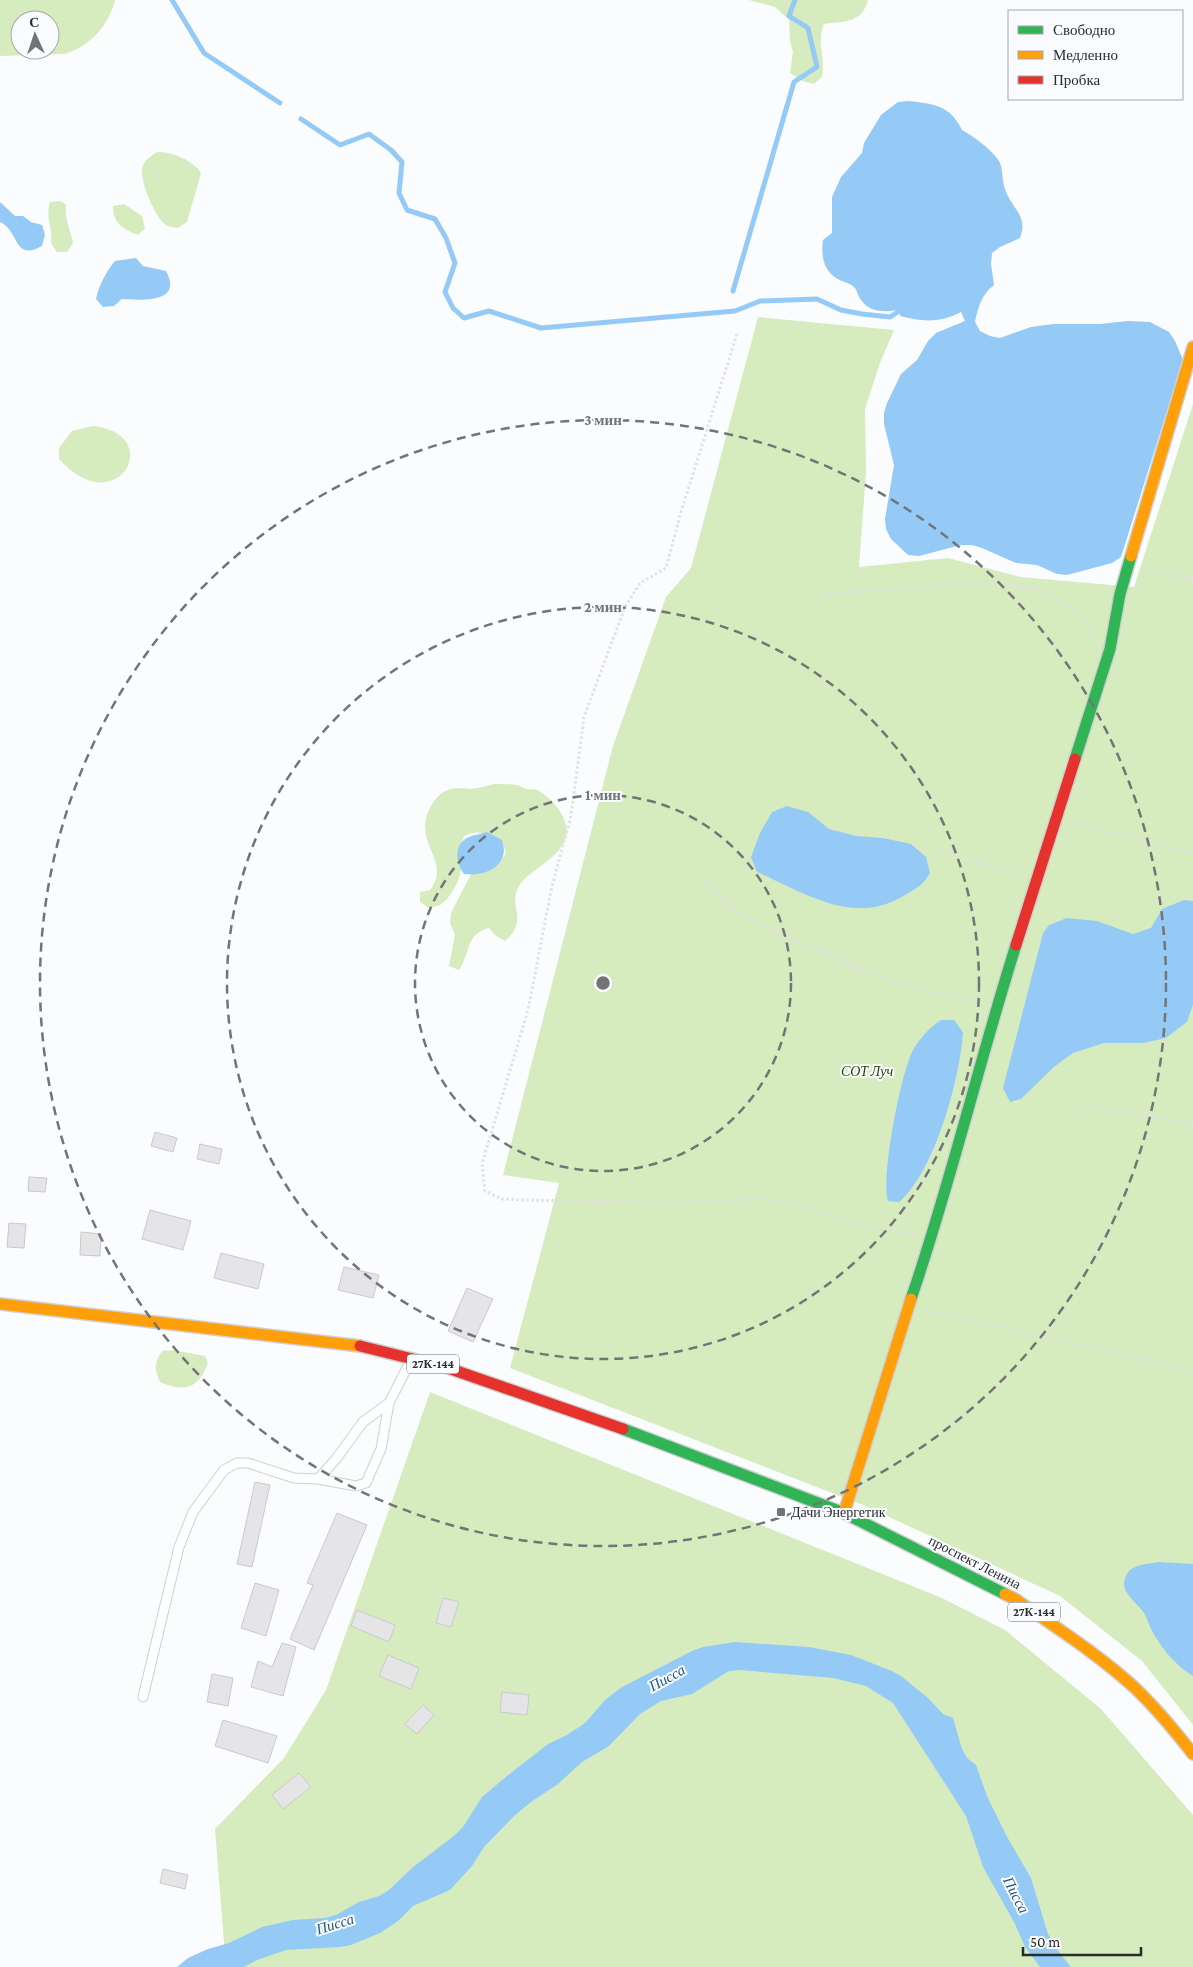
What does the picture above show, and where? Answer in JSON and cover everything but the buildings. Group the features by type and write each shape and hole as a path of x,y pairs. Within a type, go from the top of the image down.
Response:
{"main road":[{"path":"844,1513 908,1306 932,1238 997,1006 1110,649 1120,594 1193,347"},
{"name":"27К-144","path":"0,1304 352,1344 412,1358 445,1367 657,1441 844,1513"},
{"name":"проспект Ленина","path":"844,1513 1015,1599 1055,1625 1135,1688 1193,1754"}],"lane":[{"path":"143,1697 179,1547 193,1512 224,1470 237,1463 248,1463 294,1478 318,1479 356,1486 366,1483 381,1449 389,1403 412,1358"},
{"path":"318,1479 364,1422 389,1403"}],"path":[{"path":"737,334 681,512 666,568 640,583 625,607 584,717 571,816 552,886 528,1010 482,1164 485,1191 502,1199 542,1200 676,1203 765,1198 866,1225 932,1238"},
{"path":"1130,562 1178,576 1192,578"},
{"path":"822,594 955,584 1018,585 1057,597 1110,649"},
{"path":"1057,818 1193,853"},
{"path":"938,850 1038,880"},
{"path":"703,880 731,909 784,935 876,974 918,989 997,1006"},
{"path":"1083,1105 1193,1124"},
{"path":"908,1306 1193,1372"}],"green space":[{"path":"0,0 115,0 108,19 97,34 83,46 65,54 60,54 60,10 10,10 10,56 0,56"},
{"path":"749,0 868,0 861,13 851,20 824,24 821,38 822,77 814,84 803,81 790,73 793,52 790,41 789,20 775,7"},
{"path":"157,152 169,153 182,158 193,164 201,173 187,222 178,228 167,226 157,215 143,182 143,166"},
{"path":"61,201 66,205 67,220 73,243 67,252 57,252 51,243 50,202"},
{"path":"124,204 142,216 145,228 138,235 123,228 115,217 113,206"},
{"name":"СОТ Луч","path":"758,317 894,330 880,363 865,409 866,472 859,567 948,558 1021,577 1134,587 1193,404 1193,1725 1142,1661 1060,1596 863,1505 510,1368 559,1183 503,1175 613,746 666,597 691,568"},
{"path":"93,426 115,432 127,444 130,457 125,470 115,479 99,482 80,477 59,459 59,448 72,431"},
{"path":"494,784 517,785 536,790 545,795 562,814 567,829 566,836 559,850 519,886 515,900 517,920 512,933 505,941 496,936 489,928 481,931 472,939 459,970 449,966 455,935 450,923 451,913 471,874 500,862 506,853 503,843 489,835 475,833 464,836 461,847 461,872 455,888 444,902 429,908 420,902 420,892 430,890 436,879 437,869 425,831 426,819 434,801 445,791 474,789"},
{"path":"173,1350 205,1356 208,1363 204,1371 200,1378 190,1386 177,1387 160,1382 156,1370 157,1359 162,1351"},
{"path":"430,1392 942,1598 1005,1630 1101,1709 1193,1815 1193,1967 226,1967 215,1829 284,1758 326,1690"}],"water":[{"path":"909,101 934,105 947,111 962,130 993,154 1000,163 1004,186 1008,196 1021,218 1022,230 1020,238 1000,247 992,253 991,264 994,285 981,301 975,322 980,331 1000,338 1031,327 1053,324 1150,322 1169,332 1175,341 1183,360 1121,557 1112,563 1067,575 1057,574 1037,565 1016,563 972,545 961,545 919,556 908,555 891,539 886,529 885,519 894,465 884,424 884,413 887,403 901,374 917,360 928,341 936,333 965,321 961,312 939,320 924,320 900,316 900,310 884,311 869,307 861,300 854,287 836,278 828,271 824,261 822,245 823,240 832,233 832,197 841,177 862,153 864,143 881,115 898,102"},
{"path":"0,202 15,216 23,216 31,222 42,225 45,235 42,246 33,250 21,248 11,232 0,222"},
{"path":"136,258 143,266 166,271 170,282 169,289 165,295 158,298 139,300 122,299 114,306 103,307 96,299 101,284 115,261"},
{"path":"787,806 808,812 829,829 856,836 883,838 911,844 926,857 930,873 925,881 905,895 886,904 867,908 848,907 811,897 757,872 751,857 760,833 772,812"},
{"path":"487,832 502,840 504,849 500,863 488,871 464,874 459,865 457,855 460,845 469,837"},
{"path":"1184,900 1193,901 1193,1005 1187,1022 1166,1038 1144,1043 1104,1043 1073,1053 1055,1066 1021,1099 1010,1102 1003,1088 1043,933 1049,925 1067,918 1097,921 1133,934 1151,928 1162,909"},
{"path":"941,1020 954,1020 963,1032 957,1074 951,1098 934,1147 924,1169 912,1188 899,1202 888,1201 886,1189 889,1149 908,1062 919,1041"},
{"path":"1159,1562 1193,1564 1193,1676 1165,1651 1152,1631 1144,1613 1124,1586 1127,1574 1133,1568"},
{"name":"Писса","path":"735,1642 809,1647 851,1655 901,1676 928,1698 943,1714 953,1718 962,1749 967,1758 976,1765 987,1796 1006,1835 1031,1878 1048,1934 1071,1967 1040,1967 1025,1947 1015,1924 983,1867 966,1816 893,1703 866,1686 833,1678 740,1670 729,1671 692,1694 661,1701 640,1714 609,1746 582,1762 558,1784 514,1816 484,1847 472,1866 450,1890 413,1906 398,1921 380,1933 351,1945 340,1947 286,1950 257,1960 244,1967 177,1967 188,1958 208,1949 229,1943 262,1927 293,1920 325,1918 336,1915 359,1902 379,1896 389,1890 412,1868 455,1835 463,1827 482,1797 548,1744 567,1735 585,1723 606,1699 622,1687 692,1651 703,1647"}],"waterway":[{"path":"172,0 204,53 280,103"},
{"path":"733,291 794,82 817,67 808,28 789,16 795,0"},
{"path":"301,119 340,145 369,134 391,150 402,162 399,193 407,210 435,219 446,238 455,263 445,292 453,308 464,318 489,311 541,328 735,311 760,301 817,299 841,310 862,314 890,317 901,310"}],"traffic: fast":[{"path":"1075,759 1110,649 1120,594 1131,556"},
{"path":"911,1299 939,1211 1016,945"},
{"path":"623,1429 844,1513 1005,1594"}],"traffic: slow":[{"path":"1131,556 1193,347"},
{"path":"844,1513 911,1299"},
{"path":"0,1304 360,1346"},
{"path":"1005,1594 1076,1641 1121,1676 1158,1712 1193,1754"}],"traffic: jam":[{"path":"1016,945 1075,759"},
{"path":"360,1346 445,1367 623,1429"}],"place":[{"name":"Дачи Энергетик","path":"781,1512"}]}
